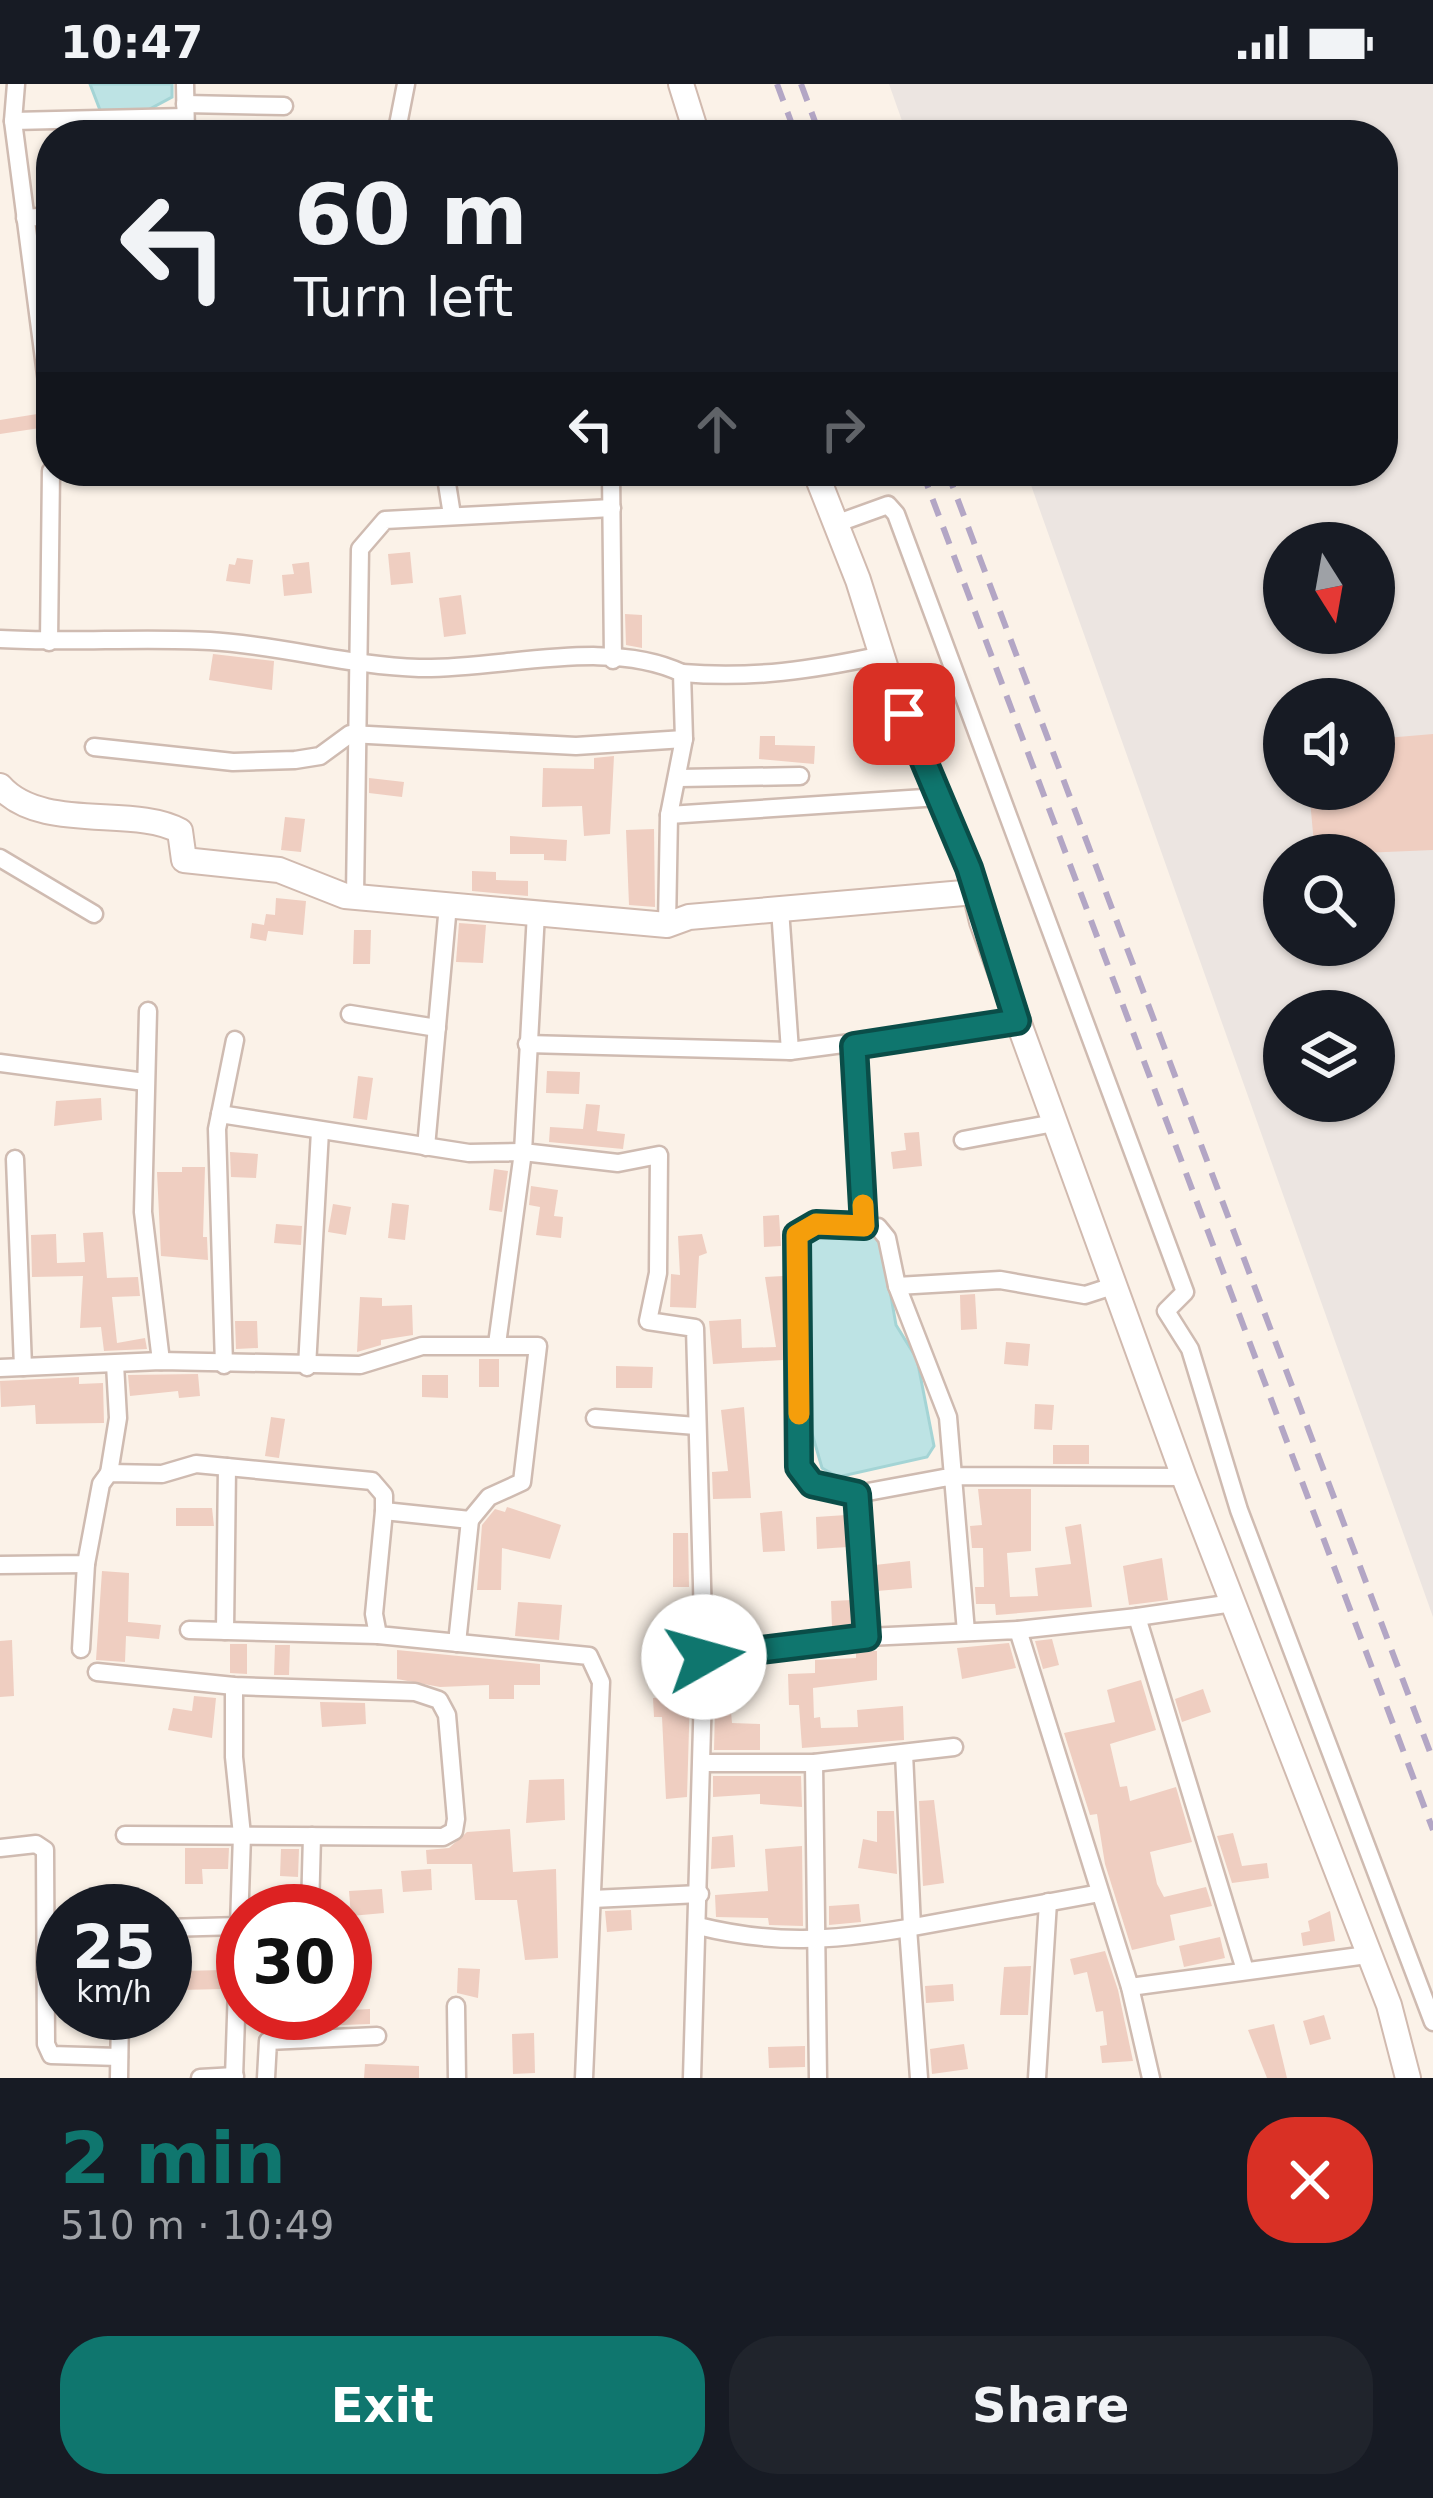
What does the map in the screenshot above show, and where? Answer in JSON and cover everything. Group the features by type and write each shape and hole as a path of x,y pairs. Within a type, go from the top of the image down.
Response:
{"street":[{"path":"16,84 13,121 36,284"},
{"path":"185,84 186,119"},
{"path":"399,120 406,84"},
{"path":"681,84 692,120"},
{"path":"100,120 186,119 284,106"},
{"path":"13,121 36,121"},
{"path":"25,218 36,217"},
{"path":"50,642 51,486"},
{"path":"448,486 452,515"},
{"path":"611,486 613,659"},
{"path":"821,486 975,892 1017,1021 1184,1478 1389,2005 1405,2077"},
{"path":"838,523 888,505 896,514 1185,1292 1166,1311 1190,1349 1239,1510 1433,2022"},
{"path":"355,896 360,549 386,520 612,508"},
{"path":"0,639 210,641 422,668 638,659 682,674 743,678 793,674 882,655"},
{"path":"667,925 669,815 684,739 682,674"},
{"path":"94,746 232,762 320,756 331,743 356,735 576,746 684,739"},
{"path":"679,778 800,776"},
{"path":"0,786 48,809 99,821 165,823 180,831 184,860 279,870 355,896 667,925 689,917 975,892"},
{"path":"669,815 939,797"},
{"path":"0,858 94,914"},
{"path":"427,1147 448,905"},
{"path":"780,909 790,1052"},
{"path":"497,1344 523,1153 536,913"},
{"path":"148,1011 143,1212 160,1361"},
{"path":"350,1014 437,1028"},
{"path":"527,1044 790,1052 1017,1021"},
{"path":"224,1365 220,1114 235,1040"},
{"path":"854,1046 864,1226"},
{"path":"0,1063 145,1082"},
{"path":"220,1114 427,1147 618,1163 659,1155 658,1273 648,1321 695,1328 705,1763 692,2078"},
{"path":"963,1140 1054,1124"},
{"path":"307,1367 320,1131"},
{"path":"15,1159 23,1367"},
{"path":"966,1632 951,1499 954,1476 940,1384 897,1286 887,1238 878,1227 816,1224 802,1229 794,1290 799,1467 812,1484 857,1494 954,1476 1184,1478"},
{"path":"897,1286 1000,1280 1085,1295 1116,1285"},
{"path":"0,1368 160,1361 307,1367 382,1362 422,1346 538,1346 522,1482 488,1497 470,1520 457,1643"},
{"path":"81,1649 86,1564 118,1418 115,1364"},
{"path":"595,1418 696,1426"},
{"path":"109,1472 162,1474 196,1464 372,1481 384,1495 374,1614 378,1635"},
{"path":"225,1631 227,1467"},
{"path":"857,1494 867,1637"},
{"path":"384,1511 470,1520"},
{"path":"0,1565 86,1564"},
{"path":"704,1657 867,1637 1018,1630 1233,1603"},
{"path":"1137,1617 1245,1970"},
{"path":"189,1630 378,1635 589,1656 600,1670 584,2078"},
{"path":"1018,1630 1130,1987 1150,2078"},
{"path":"97,1672 234,1686 415,1692 439,1700 447,1715 454,1831 443,1837 125,1835"},
{"path":"234,1686 241,1884"},
{"path":"705,1763 814,1763 954,1747"},
{"path":"904,1753 919,2078"},
{"path":"814,1763 818,2078"},
{"path":"311,1884 312,1836"},
{"path":"0,1848 36,1844 45,1850 49,1866 46,2044 52,2056 119,2057"},
{"path":"698,1925 742,1937 814,1943 1100,1893"},
{"path":"592,1899 700,1894"},
{"path":"1037,2078 1048,1902"},
{"path":"1130,1987 1366,1955"},
{"path":"456,2006 458,2078"},
{"path":"266,2078 268,2041 377,2036"},
{"path":"119,2040 119,2078"},
{"path":"200,2078 235,2077 236,2040"}],"shaded area":[{"path":"889,84 1433,84 1433,1617 1031,486 1398,486 1398,120 902,120"}],"water":[{"path":"90,84 172,84 172,97 146,111 100,110"},
{"path":"844,1227 881,1239 896,1325 917,1359 934,1446 927,1457 838,1477 822,1468 803,1402 807,1360 800,1285 806,1238"}],"building":[{"path":"36,414 36,429 0,434 0,420"},
{"path":"410,552 413,583 391,585 388,554"},
{"path":"237,558 253,560 250,584 226,581 229,564 235,565"},
{"path":"309,562 312,593 284,596 282,575 294,574 292,564"},
{"path":"461,595 466,634 444,637 439,598"},
{"path":"625,614 642,615 642,648 626,645"},
{"path":"213,654 274,661 272,690 209,680"},
{"path":"1433,734 1433,850 1395,852 1395,834 1313,834 1311,810 1395,810 1395,737"},
{"path":"760,736 775,736 775,745 815,746 814,764 759,759"},
{"path":"614,756 610,834 584,836 582,806 542,807 543,768 594,769 594,758"},
{"path":"369,778 404,782 402,797 369,793"},
{"path":"285,817 305,819 301,852 281,850"},
{"path":"654,829 655,907 629,905 626,830"},
{"path":"510,836 567,840 566,861 544,860 544,854 510,854"},
{"path":"472,871 496,872 496,880 528,881 528,896 472,891"},
{"path":"276,898 306,901 303,935 268,931 266,941 250,938 252,923 264,925 266,914 275,915"},
{"path":"459,923 486,925 483,963 456,962"},
{"path":"354,930 371,930 370,964 353,964"},
{"path":"547,1071 580,1072 579,1094 546,1093"},
{"path":"358,1076 373,1078 367,1120 353,1118"},
{"path":"101,1098 102,1120 54,1126 56,1101"},
{"path":"586,1104 600,1105 597,1131 625,1134 623,1149 549,1142 550,1127 583,1129"},
{"path":"919,1132 922,1166 893,1169 891,1152 906,1150 904,1133"},
{"path":"230,1152 258,1154 256,1178 231,1177"},
{"path":"182,1167 205,1167 203,1237 207,1237 208,1260 161,1256 157,1172 182,1172"},
{"path":"494,1169 508,1171 502,1212 489,1210"},
{"path":"531,1186 558,1190 554,1216 563,1217 561,1238 536,1235 540,1207 529,1205"},
{"path":"392,1203 409,1205 405,1240 388,1238"},
{"path":"333,1204 351,1207 346,1235 328,1232"},
{"path":"779,1215 781,1246 764,1247 763,1216"},
{"path":"276,1224 302,1226 301,1245 274,1243"},
{"path":"103,1232 107,1278 138,1277 140,1296 112,1297 117,1343 145,1338 147,1349 104,1351 101,1327 80,1328 83,1276 32,1277 31,1235 56,1234 57,1263 85,1262 83,1233"},
{"path":"702,1234 707,1253 699,1256 696,1308 670,1307 671,1274 680,1275 678,1236"},
{"path":"783,1276 783,1360 713,1364 709,1321 741,1319 742,1348 776,1347 765,1277"},
{"path":"975,1294 977,1329 961,1330 960,1295"},
{"path":"360,1297 382,1298 382,1306 412,1305 413,1335 381,1340 381,1345 357,1352"},
{"path":"235,1321 257,1321 258,1348 236,1349"},
{"path":"1006,1342 1030,1344 1028,1366 1004,1364"},
{"path":"479,1359 499,1359 499,1387 479,1387"},
{"path":"616,1366 653,1367 652,1388 616,1388"},
{"path":"198,1374 200,1396 179,1398 178,1391 130,1396 128,1375"},
{"path":"422,1375 448,1375 448,1398 422,1397"},
{"path":"79,1377 79,1384 103,1383 104,1423 36,1424 35,1405 1,1407 0,1381"},
{"path":"1035,1404 1054,1405 1052,1430 1034,1429"},
{"path":"744,1407 751,1498 713,1499 712,1472 728,1471 721,1410"},
{"path":"271,1417 285,1419 279,1458 265,1456"},
{"path":"1053,1445 1089,1445 1089,1464 1053,1464"},
{"path":"978,1489 1031,1489 1031,1551 1007,1553 1010,1597 1038,1596 1035,1568 1071,1564 1065,1527 1081,1524 1092,1607 996,1615 995,1604 976,1604 975,1587 984,1587 983,1548 972,1548 970,1526 982,1525"},
{"path":"507,1507 561,1525 550,1559 502,1548 501,1590 477,1590 482,1525 495,1509 505,1512"},
{"path":"176,1508 212,1508 214,1526 176,1526"},
{"path":"782,1511 785,1551 763,1552 760,1513"},
{"path":"846,1515 848,1547 817,1549 816,1517"},
{"path":"673,1533 688,1533 689,1587 673,1587"},
{"path":"1162,1558 1168,1600 1129,1605 1123,1566"},
{"path":"910,1561 912,1588 877,1591 875,1565"},
{"path":"102,1571 129,1573 128,1622 161,1625 159,1639 126,1636 125,1662 96,1660"},
{"path":"852,1600 853,1625 832,1627 831,1601"},
{"path":"518,1602 562,1605 559,1640 515,1636"},
{"path":"1052,1639 1059,1665 1043,1669 1035,1641"},
{"path":"12,1640 14,1696 0,1697 0,1641"},
{"path":"1009,1643 1016,1668 962,1679 957,1648"},
{"path":"230,1644 247,1644 247,1674 230,1673"},
{"path":"275,1645 290,1645 289,1675 274,1675"},
{"path":"397,1650 540,1664 540,1685 514,1685 514,1699 489,1699 489,1685 440,1687 397,1679"},
{"path":"856,1651 877,1651 877,1680 813,1688 814,1718 820,1717 821,1728 858,1727 857,1710 903,1706 904,1740 802,1748 799,1705 789,1705 788,1674 815,1673 815,1660 856,1658"},
{"path":"727,1667 732,1723 760,1724 760,1750 714,1750 716,1668"},
{"path":"1141,1680 1156,1730 1110,1744 1120,1787 1127,1786 1130,1801 1176,1787 1192,1842 1150,1852 1157,1884 1164,1897 1206,1887 1212,1906 1170,1915 1175,1940 1132,1950 1105,1864 1097,1814 1090,1815 1064,1733 1115,1722 1107,1690"},
{"path":"1203,1689 1211,1712 1182,1722 1175,1699"},
{"path":"690,1695 687,1797 666,1799 662,1717 654,1717 653,1698"},
{"path":"194,1696 216,1698 212,1738 168,1730 173,1708 192,1711"},
{"path":"320,1702 365,1703 366,1724 322,1727"},
{"path":"713,1776 801,1776 802,1807 760,1804 760,1794 713,1797"},
{"path":"564,1779 565,1820 526,1823 529,1780"},
{"path":"934,1800 944,1883 923,1886 919,1801"},
{"path":"877,1811 894,1811 897,1874 858,1868 863,1839 877,1842"},
{"path":"510,1829 513,1872 556,1869 558,1958 525,1960 517,1900 475,1900 472,1864 427,1864 426,1850 449,1848 467,1832"},
{"path":"1233,1833 1242,1866 1267,1863 1269,1878 1232,1883 1217,1836"},
{"path":"733,1835 735,1867 711,1869 712,1837"},
{"path":"802,1846 803,1926 769,1925 768,1918 716,1917 715,1895 768,1891 765,1849"},
{"path":"185,1848 229,1848 228,1869 202,1869 203,1884 185,1884"},
{"path":"281,1849 299,1849 298,1877 280,1876"},
{"path":"431,1869 432,1890 403,1892 401,1871"},
{"path":"382,1889 384,1913 372,1914 372,1890"},
{"path":"859,1904 861,1922 829,1925 829,1906"},
{"path":"631,1910 632,1930 607,1932 605,1911"},
{"path":"1330,1911 1335,1941 1303,1946 1301,1933 1310,1931 1308,1921"},
{"path":"1220,1937 1225,1958 1184,1967 1179,1946"},
{"path":"1105,1951 1133,2061 1102,2063 1100,2046 1107,2045 1103,2011 1096,2012 1087,1972 1074,1975 1070,1959"},
{"path":"1031,1966 1028,2015 1000,2015 1004,1967"},
{"path":"458,1968 480,1969 478,1998 457,1993"},
{"path":"216,1970 216,1989 192,1990 192,1971"},
{"path":"953,1984 954,2001 926,2003 925,1986"},
{"path":"1324,2015 1331,2039 1310,2045 1303,2021"},
{"path":"1274,2024 1287,2078 1267,2078 1248,2030"},
{"path":"534,2033 535,2073 513,2074 512,2034"},
{"path":"964,2044 968,2069 932,2074 930,2049"},
{"path":"805,2046 805,2067 769,2068 768,2047"},
{"path":"365,2064 419,2066 419,2078 364,2078"}],"railway":[{"path":"777,84 790,120"},
{"path":"801,84 814,120"},
{"path":"928,486 1433,1830"},
{"path":"953,486 1433,1760"}],"slow traffic":[{"path":"799,1414 794,1290 797,1235 816,1224 864,1226 863,1205"}],"route":[{"path":"704,1657 867,1637 857,1494 812,1484 799,1467 797,1235 816,1224 864,1226 854,1046 909,1033 1017,1021 982,922 969,868 904,714"}]}
